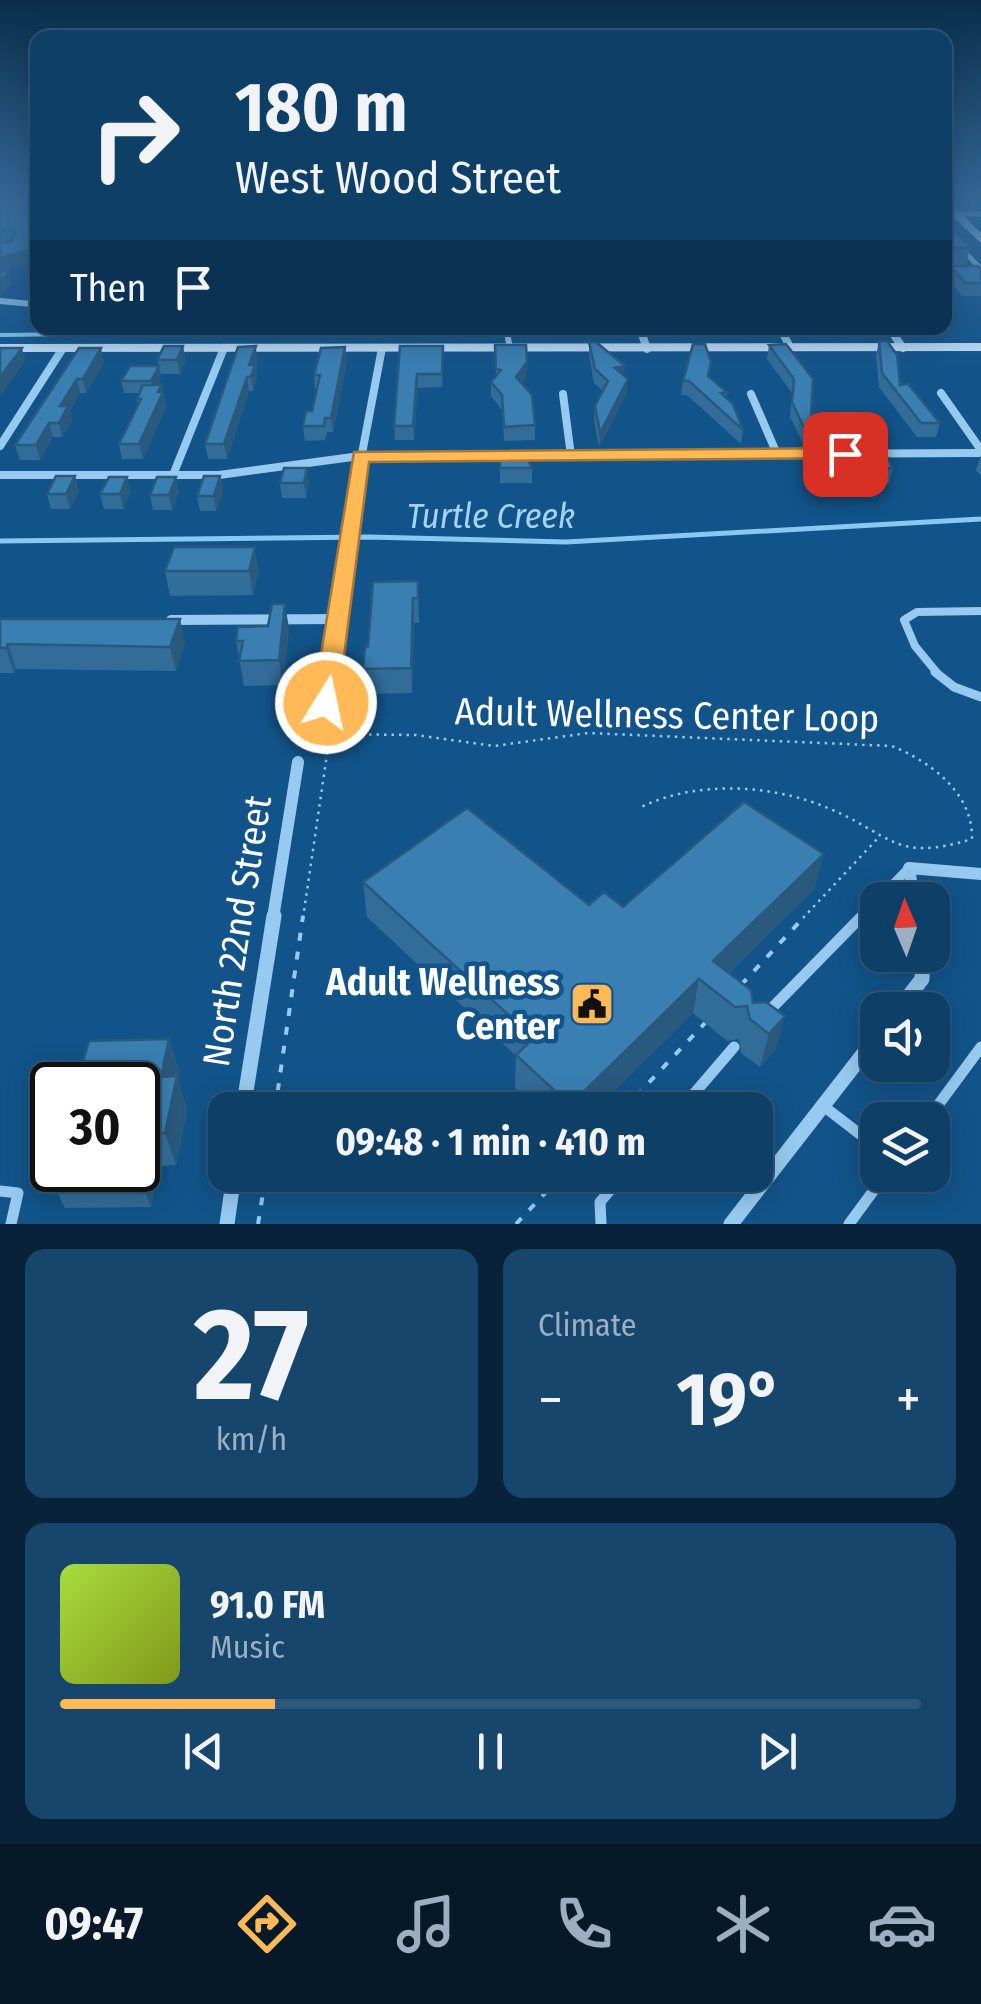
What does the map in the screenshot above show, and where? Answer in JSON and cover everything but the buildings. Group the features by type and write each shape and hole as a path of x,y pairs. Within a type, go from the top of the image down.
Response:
{"main road":[{"path":"0,348 981,347"}],"street":[{"path":"0,301 30,304"},
{"path":"642,335 647,348"},
{"path":"784,335 790,347"},
{"path":"893,335 903,348"},
{"path":"0,446 64,348"},
{"path":"173,474 224,348"},
{"path":"326,703 360,456 382,348"},
{"path":"941,393 981,452"},
{"path":"563,394 571,456"},
{"path":"751,394 777,454"},
{"path":"0,475 219,475 360,456 981,452"},
{"path":"160,620 340,619"},
{"name":"North 22nd Street","path":"246,1092 298,762"},
{"path":"911,882 908,868 981,874"},
{"path":"731,1224 860,1058"},
{"path":"226,1224 231,1192"}],"lane":[{"path":"963,272 981,271"},
{"path":"507,335 510,348"},
{"path":"981,611 917,612 904,620 916,654 939,676 981,697"},
{"path":"763,1016 908,868"},
{"path":"695,1092 734,1047"},
{"path":"940,1102 981,1047"},
{"path":"822,1105 860,1134"},
{"path":"0,1191 18,1193 11,1224"},
{"path":"601,1224 600,1202 609,1192"},
{"path":"849,1224 873,1192"}],"path":[{"name":"Adult Wellness Center Loop","path":"278,1092 330,734 416,736 494,746 588,734 892,746 926,760 949,776 974,807 978,822 972,840 927,850 904,848 880,836"},
{"path":"640,808 659,796 685,790 736,791 812,803 880,836 740,986"},
{"path":"640,1092 713,1014"},
{"path":"258,1224 263,1192"},
{"path":"516,1224 546,1192"}],"waterway":[{"path":"0,335 30,335"},
{"name":"Turtle Creek","path":"0,541 369,537 566,542 981,519"}],"place":[{"name":"Adult Wellness Center","path":"592,1004"}],"route":[{"path":"326,703 360,456 845,454"}]}
